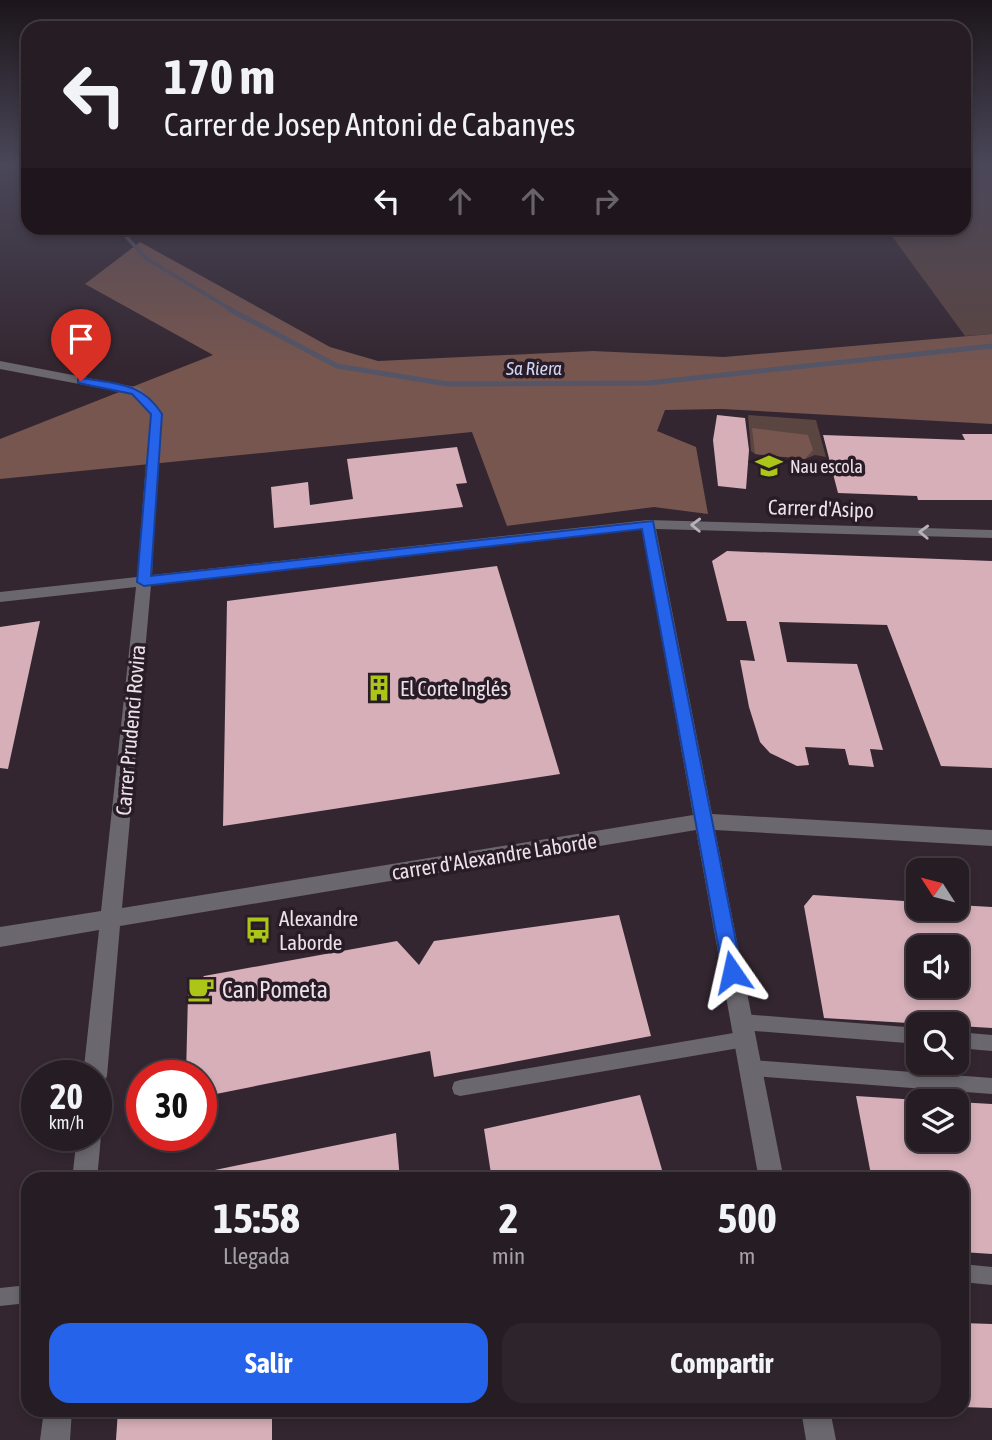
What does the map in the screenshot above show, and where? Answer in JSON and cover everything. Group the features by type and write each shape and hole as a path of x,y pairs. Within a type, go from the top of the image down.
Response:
{"street":[{"name":"Carrer Prudenci Rovira","path":"0,365 136,391 149,402 156,414 144,582 113,919 97,1060"},
{"name":"Carrer d'Asipo","path":"0,597 648,524 992,534"},
{"path":"648,524 770,1172"},
{"name":"carrer d'Alexandre Laborde","path":"0,937 704,821 992,838"},
{"path":"85,1172 87,1151"},
{"path":"55,1440 57,1417"},
{"path":"817,1417 821,1440"}],"lane":[{"path":"460,1088 743,1031 906,1036"},
{"path":"969,1041 992,1042"},
{"path":"751,1069 992,1086"},
{"path":"969,1274 992,1276"},
{"path":"0,1297 21,1295"}],"shaded area":[{"path":"971,231 992,231 992,334 965,336 891,235 971,235"},
{"path":"140,242 330,347 378,361 593,351 724,357 992,334 992,424 722,409 665,410 657,431 696,447 708,514 654,507 507,526 472,432 0,479 0,439 213,355 85,284"},
{"path":"748,415 816,420 826,457 815,455 805,459 755,454 751,451"},
{"path":"752,428 808,435 813,450 805,459 755,454"}],"building":[{"path":"717,415 745,418 749,450 746,489 718,486 713,440"},
{"path":"962,434 992,434 992,500 918,500 917,496 838,493 823,435 965,440"},
{"path":"457,447 467,483 456,484 463,507 274,528 271,487 308,482 310,505 353,499 347,459"},
{"path":"727,551 992,561 992,768 941,766 887,625 779,622 787,662 857,664 883,750 870,749 874,767 849,765 845,749 805,747 809,765 797,766 770,753 760,742 749,707 740,660 755,661 746,621 727,621 712,561"},
{"name":"El Corte Inglés","path":"497,566 560,774 223,826 227,601"},
{"path":"40,621 8,769 0,768 0,627"},
{"path":"813,895 906,901 906,921 969,921 970,906 992,907 992,1028 969,1027 969,1012 906,1012 906,1023 824,1018 804,906"},
{"path":"619,915 651,1036 434,1077 430,1051 217,1094 217,1060 186,1060 188,994 204,976 397,941 419,965 434,941"},
{"path":"640,1095 663,1172 491,1172 484,1129"},
{"path":"856,1096 906,1099 906,1152 969,1152 969,1103 992,1104 992,1254 969,1252 969,1172 870,1172"},
{"path":"396,1133 399,1172 210,1171"},
{"path":"969,1323 992,1324 992,1408 969,1407"},
{"path":"118,1417 272,1417 272,1440 116,1440"}],"waterway":[{"name":"Sa Riera","path":"125,235 147,259 232,310"},
{"name":"Sa Riera","path":"229,309 337,366 447,384 649,383 992,346"}],"place":[{"name":"Nau escola","path":"769,466"},
{"name":"El Corte Inglés","path":"379,688"},
{"name":"Alexandre Laborde","path":"258,930"},
{"name":"Can Pometa","path":"201,989"}],"route":[{"path":"81,381 136,391 149,402 156,414 144,582 648,524 732,972"}]}
